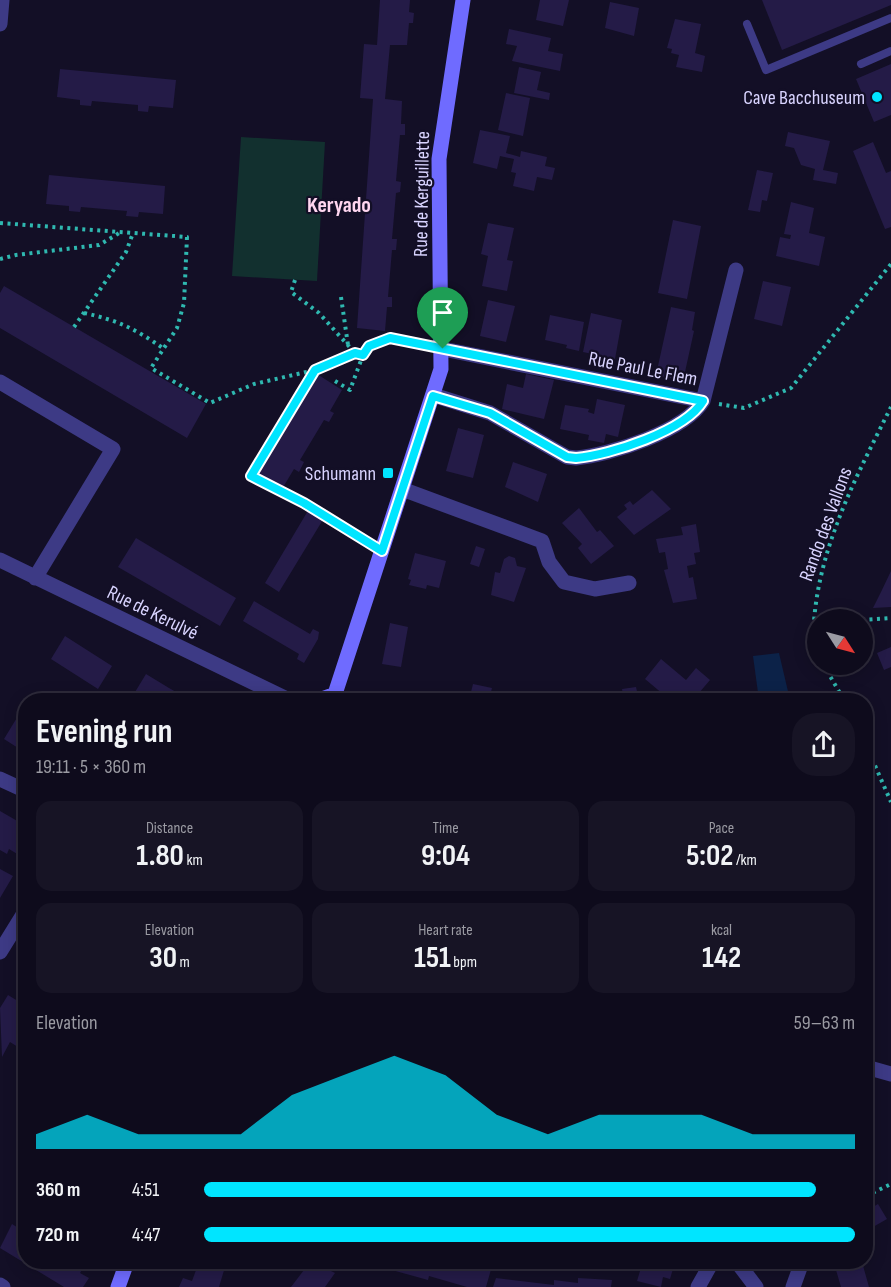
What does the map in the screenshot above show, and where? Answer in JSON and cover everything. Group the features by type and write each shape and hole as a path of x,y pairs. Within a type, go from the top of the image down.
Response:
{"street":[{"path":"0,24 2,0"},
{"name":"Rue de Kerguillette","path":"333,693 441,369 443,349 439,159 463,0"},
{"name":"Rue Paul Le Flem","path":"443,349 703,401 736,270"},
{"path":"0,382 113,449 35,578"},
{"path":"433,396 490,413 567,457 576,458 669,432 688,419 703,401"},
{"path":"402,489 542,541 549,562 564,582 595,589 628,583"},
{"name":"Rue de Kerulvé","path":"0,560 274,693"},
{"path":"0,779 18,787"},
{"path":"0,952 18,923"},
{"path":"873,1069 891,1074"},
{"path":"118,1287 125,1269"},
{"path":"698,1287 708,1269"},
{"path":"742,1269 756,1287"},
{"path":"793,1287 799,1269"}],"lane":[{"path":"747,24 766,70 891,18"},
{"path":"861,64 891,51"}],"path":[{"path":"0,223 187,237 184,303 177,328 151,368 210,403 254,384 315,370 355,353"},
{"path":"0,259 99,245 122,232"},
{"path":"74,327 126,252 133,233"},
{"path":"703,401 744,408 791,388 891,264"},
{"path":"295,280 291,292 319,313 355,353 363,355"},
{"path":"341,297 348,345"},
{"path":"84,313 120,322 164,349"},
{"path":"335,381 350,390 363,355 369,346 390,338 443,349"},
{"path":"315,370 251,476 304,503 382,551"},
{"name":"Rando des Vallons","path":"816,609 817,585 846,499 891,407"},
{"path":"873,619 891,618"},
{"path":"829,675 840,693"},
{"path":"873,761 891,802"},
{"path":"873,1193 891,1184"}],"green space":[{"path":"241,137 325,142 317,281 232,276"}],"water":[{"path":"779,653 788,693 758,693 753,656"}],"building":[{"path":"380,0 410,0 409,12 414,13 413,23 409,23 407,45 390,45 385,99 402,101 401,124 405,124 405,135 400,135 396,181 401,182 400,192 396,193 392,239 397,239 396,250 392,250 388,297 392,297 392,307 387,307 385,331 357,328 373,99 360,98 364,44 377,45"},
{"path":"540,0 569,0 563,26 536,20"},
{"path":"762,0 891,0 891,5 782,50"},
{"path":"610,2 639,8 634,36 605,28"},
{"path":"675,19 701,24 695,53 705,56 702,72 676,67 679,55 671,53 672,49 667,48"},
{"path":"509,29 551,38 548,51 563,54 560,71 512,61 517,46 506,44"},
{"name":"Cave Bacchuseum","path":"891,64 891,115 874,122 856,79"},
{"path":"519,67 541,72 537,90 550,93 549,100 514,93"},
{"path":"60,69 176,80 173,108 149,106 148,112 138,111 138,105 92,101 91,106 80,105 80,100 57,97"},
{"path":"506,93 530,98 523,136 498,130"},
{"path":"480,130 510,136 506,153 520,157 521,151 547,157 545,166 555,168 552,180 537,177 534,191 513,186 516,173 511,172 514,159 500,156 497,169 473,163"},
{"path":"788,132 830,141 823,170 838,173 836,184 813,180 815,169 801,165 794,148 785,146"},
{"path":"873,142 886,173 891,171 891,227 885,229 853,151"},
{"path":"757,170 773,173 767,201 762,200 760,212 748,210"},
{"path":"49,175 165,186 163,214 139,212 138,217 126,216 127,211 81,207 80,212 69,211 69,206 46,204"},
{"path":"791,202 814,208 809,233 825,237 819,266 776,256 780,237 790,239 791,235 784,234"},
{"path":"673,220 701,226 687,299 658,293"},
{"path":"488,223 514,228 507,260 513,261 507,291 482,286 488,256 481,254"},
{"path":"763,281 791,287 782,326 754,319"},
{"path":"4,286 206,404 187,438 0,328 0,293"},
{"path":"488,300 515,306 506,342 480,336"},
{"path":"671,307 695,312 692,330 694,331 683,381 656,375"},
{"path":"591,313 622,320 615,359 583,352"},
{"path":"550,315 584,322 579,351 566,348 567,345 545,340"},
{"path":"317,374 342,390 330,411 334,413 329,422 324,420 300,460 304,462 299,472 294,469 282,489 257,474"},
{"path":"526,374 554,380 544,419 502,409 507,384 523,388"},
{"path":"597,399 625,405 618,437 606,434 604,443 588,440 589,435 560,429 565,405 589,409 588,412 594,414"},
{"path":"458,428 484,435 473,478 446,471"},
{"path":"513,462 547,474 538,502 505,487"},
{"path":"652,490 671,509 634,535 617,517 627,509 624,505 630,501 633,505"},
{"path":"579,508 597,532 600,530 614,546 591,564 578,548 582,544 562,523"},
{"path":"309,509 324,518 279,592 265,583"},
{"path":"696,524 700,552 694,553 696,564 687,566 689,578 693,577 697,599 673,603 664,570 668,569 665,552 659,553 656,539 683,535 681,527"},
{"path":"136,538 236,598 220,626 118,567"},
{"path":"476,546 485,549 479,567 470,564"},
{"path":"415,553 446,561 439,588 427,585 426,589 409,585 411,580 408,579"},
{"path":"509,556 515,558 517,566 526,568 514,602 491,595 495,572 500,573 504,559"},
{"path":"891,571 891,607 873,608 881,592"},
{"path":"254,601 310,634 313,629 319,632 318,639 304,663 297,659 299,654 243,621"},
{"path":"390,623 408,627 401,667 382,664"},
{"path":"65,636 112,666 98,689 51,659"},
{"path":"891,647 891,667 884,670 877,653"},
{"path":"661,659 686,680 696,668 710,680 699,693 662,693 645,679"},
{"path":"146,674 178,693 134,693"},
{"path":"473,684 492,688 491,693 471,693"},
{"path":"636,687 637,693 623,693 622,689"},
{"path":"18,716 18,748 4,739"},
{"path":"0,811 18,821 18,854 9,849 7,854 0,850"},
{"path":"0,869 13,876 0,898"},
{"path":"8,995 18,1001 18,1030 16,1033 18,1034 18,1047 10,1042 2,1057 0,1008"},
{"path":"878,1204 887,1219 873,1227 873,1207"},
{"path":"12,1224 18,1228 18,1259 0,1248"},
{"path":"34,1269 82,1269 80,1273 89,1278 83,1287 64,1287"},
{"path":"196,1269 224,1269 219,1287 179,1287 183,1278 192,1281"},
{"path":"305,1269 333,1269 331,1271 335,1273 325,1287 291,1287"},
{"path":"388,1269 491,1269 486,1287 467,1287 429,1276 428,1280"},
{"path":"673,1269 670,1279 663,1277 661,1287 637,1281 640,1271 636,1270"},
{"path":"864,1269 869,1287 841,1287 836,1270"},
{"path":"496,1278 554,1285 554,1280 578,1283 578,1278 612,1280 611,1287 493,1287"}],"place":[{"name":"Cave Bacchuseum","path":"877,97"},
{"name":"Schumann","path":"388,473"}],"district":[{"name":"Keryado","path":"339,204"}],"route":[{"path":"390,338 443,349 703,401 698,411 669,432 576,458 567,457 490,413 433,396 382,551 304,503 251,476 315,370 355,353 363,355 369,346 390,338"}]}
